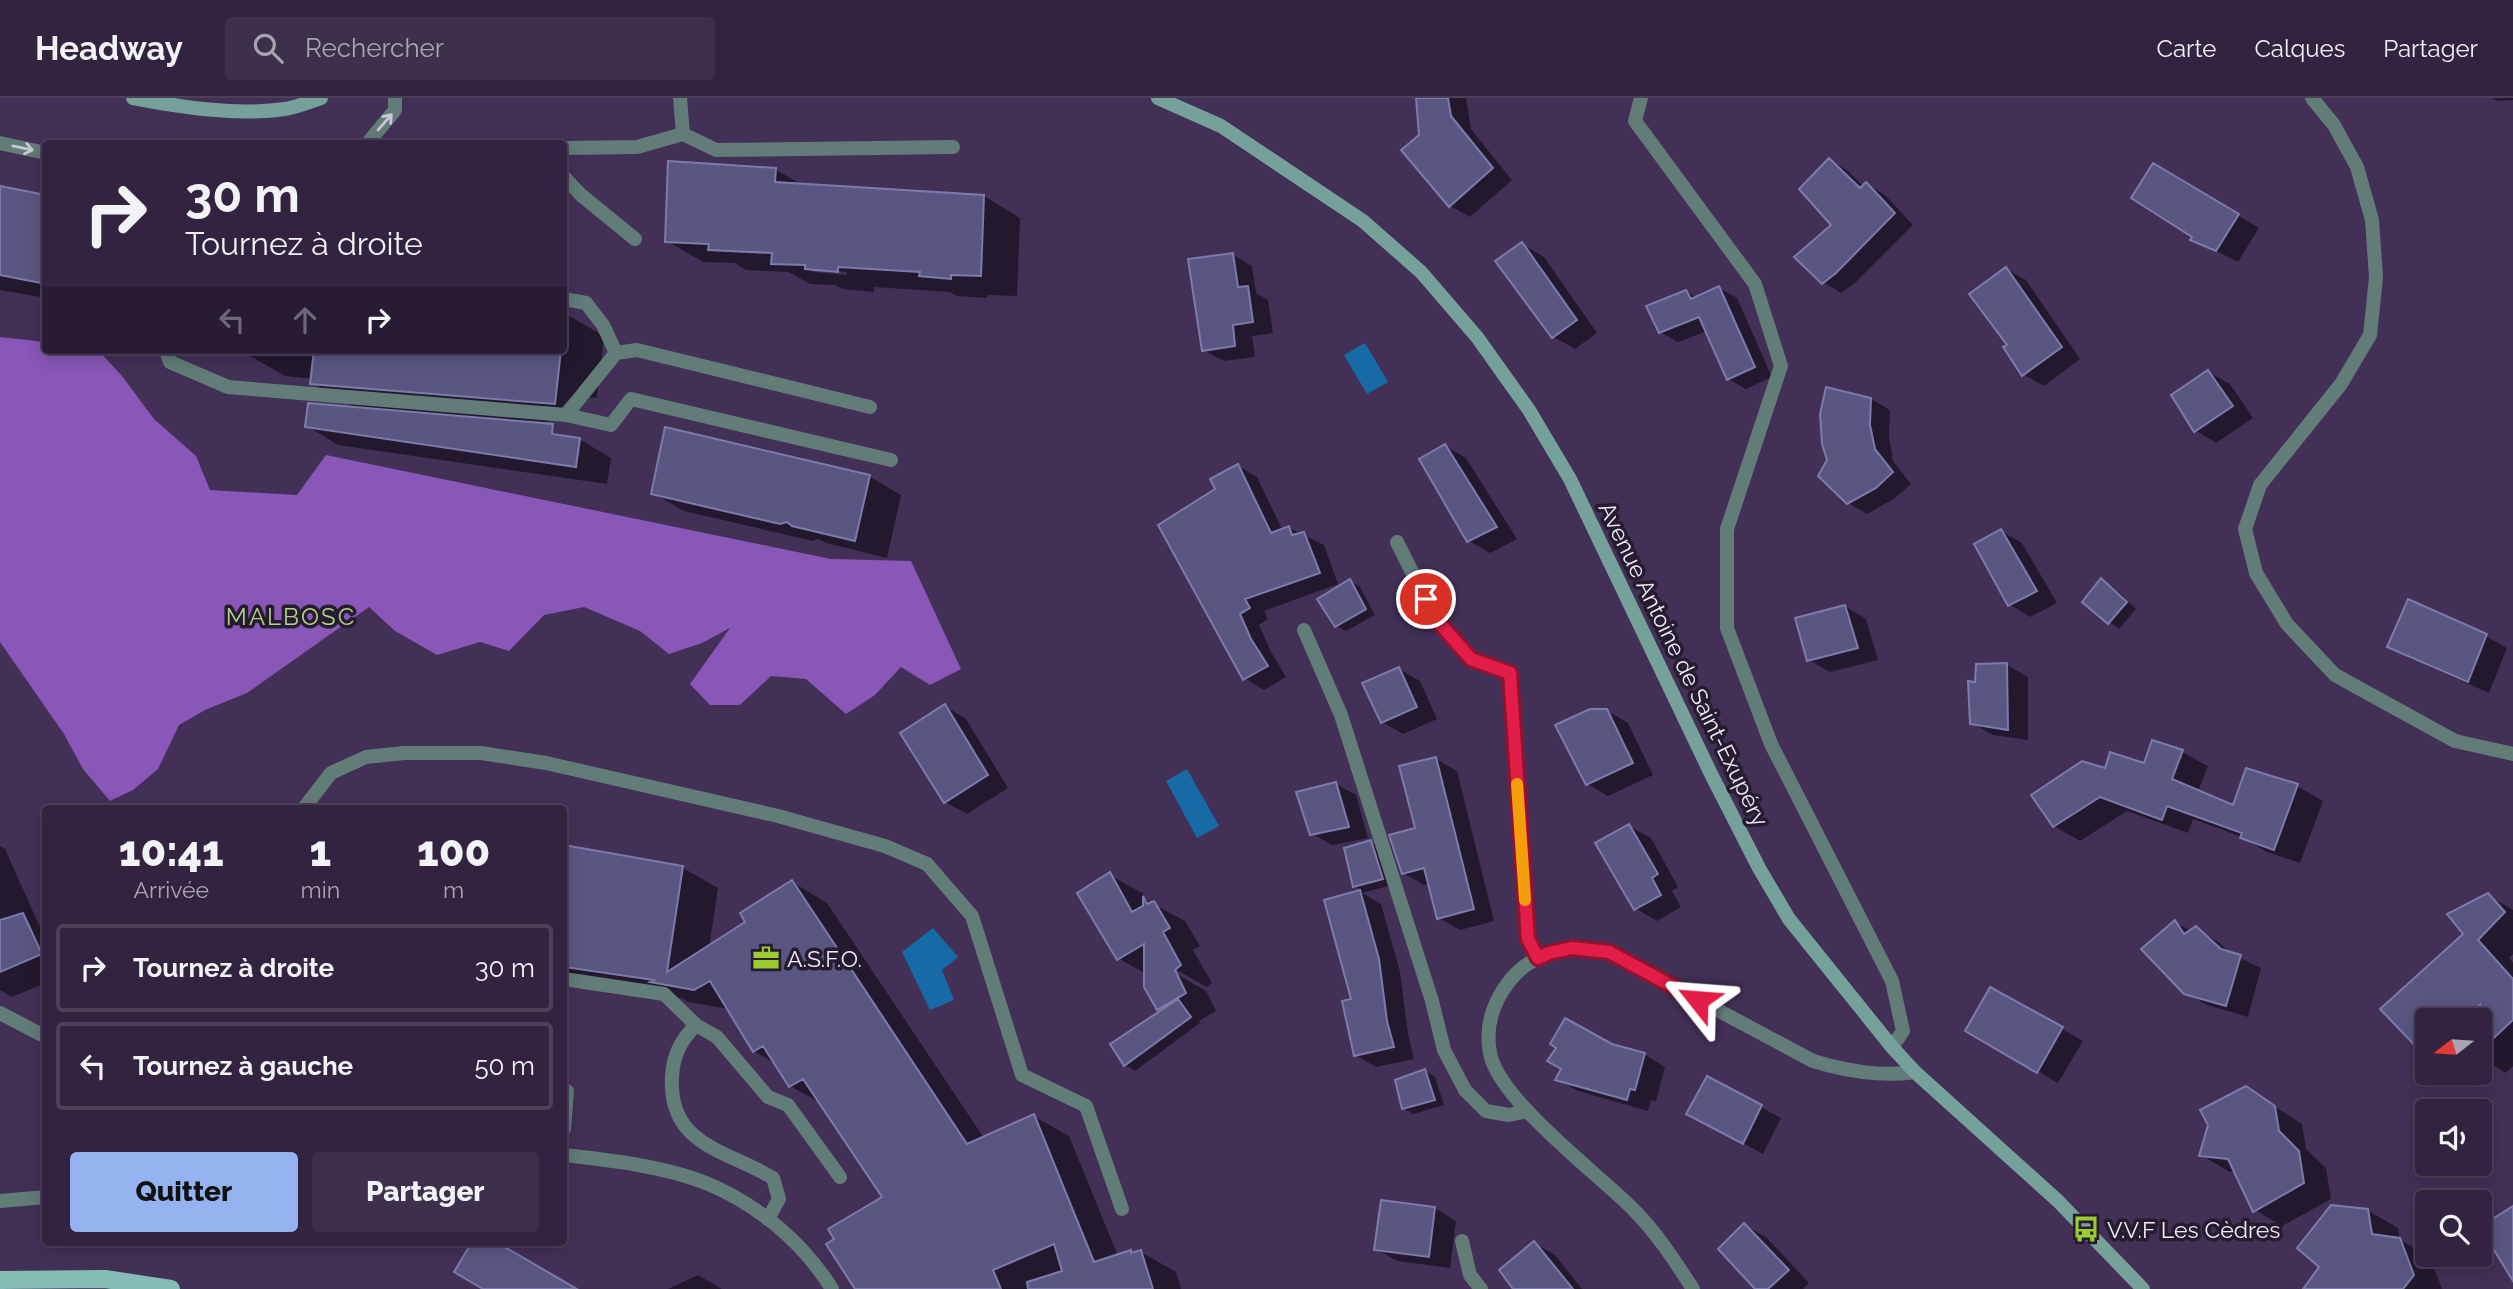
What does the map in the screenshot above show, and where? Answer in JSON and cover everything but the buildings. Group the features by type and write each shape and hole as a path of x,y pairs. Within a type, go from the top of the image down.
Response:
{"main road":[{"path":"134,98 183,107 237,110 285,109 321,98"},
{"name":"Avenue Antoine de Saint-Exupéry","path":"1158,98 1222,126 1363,221 1421,272 1477,337 1529,410 1570,479 1711,774 1759,868 1790,919 1915,1072 2058,1200 2143,1289"},
{"path":"0,1280 105,1279 171,1289"}],"street":[{"path":"370,140 395,110 395,98"},
{"path":"680,98 683,134"},
{"path":"1641,98 1635,121 1755,284 1780,366 1727,529 1727,628 1771,744 1892,981 1903,1031 1892,1047"},
{"path":"2312,98 2334,125 2357,167 2372,220 2376,277 2370,335 2340,384 2260,485 2245,529 2256,573 2287,624 2335,675 2455,741 2513,754"},
{"path":"567,148 637,147 683,134 716,150 953,147"},
{"path":"0,143 42,152"},
{"path":"567,180 635,239"},
{"path":"567,300 586,303 603,325 615,353"},
{"path":"566,415 615,353 637,350 870,407"},
{"path":"167,354 170,362 228,387 566,415 611,425 631,399 891,460"},
{"path":"1397,542 1435,618 1471,659 1510,673 1528,939 1538,958"},
{"path":"1304,630 1341,715 1432,1001 1444,1050 1465,1090 1486,1111 1508,1115 1528,1111"},
{"path":"306,805 331,773 366,757 404,753 481,753 546,763 778,816 885,846 927,864 972,916 1022,1075 1086,1106 1122,1209"},
{"path":"1693,1289 1665,1247 1634,1210 1528,1111 1498,1074 1490,1053 1489,1030 1494,1003 1510,979 1528,963 1549,953 1572,948 1609,952 1813,1061 1867,1073 1893,1075 1915,1072"},
{"path":"567,979 664,994 696,1025 717,1037 768,1097 788,1105 840,1177"},
{"path":"0,1013 42,1035"},
{"path":"696,1025 684,1037 673,1059 671,1091 677,1117 700,1142 773,1178 779,1199 768,1219"},
{"path":"567,1155 626,1162 705,1183 768,1219 801,1247 832,1289"},
{"path":"0,1201 42,1197"},
{"path":"1462,1241 1470,1275 1481,1289"}],"shaded area":[{"path":"0,337 42,342 42,354 102,354 154,419 196,456 210,490 297,495 326,455 831,559 911,561 961,669 930,685 901,667 875,695 846,714 806,679 771,676 740,705 710,705 690,684 730,628 702,643 669,654 640,631 584,607 544,615 509,651 480,642 437,655 395,631 369,607 247,693 205,710 179,725 158,769 133,790 110,801 83,769 64,734 0,642"}],"water":[{"path":"1365,343 1388,382 1367,394 1344,355"},
{"path":"1187,769 1219,826 1197,838 1166,781"},
{"path":"933,928 958,957 942,970 954,1000 930,1010 902,952"}],"slow traffic":[{"path":"1517,784 1525,900"}],"place":[{"name":"A.S.F.O.","path":"766,958"},
{"name":"V.V.F Les Cèdres","path":"2086,1229"}],"district":[{"name":"MALBOSC","path":"291,616"}],"route":[{"path":"1426,599 1435,618 1471,659 1510,673 1528,939 1538,958 1572,948 1609,952 1698,1000"}]}
